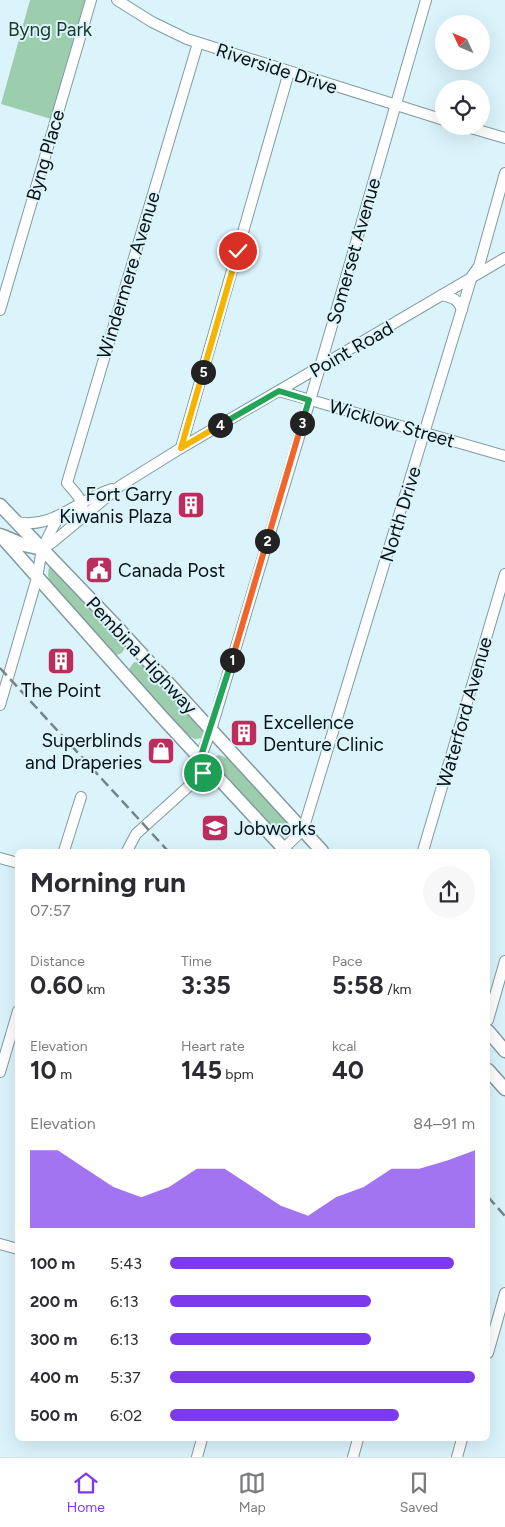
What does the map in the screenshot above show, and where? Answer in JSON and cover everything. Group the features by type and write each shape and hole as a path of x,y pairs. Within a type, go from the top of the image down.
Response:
{"main road":[{"name":"Pembina Highway","path":"0,505 320,849"},
{"name":"Pembina Highway","path":"0,535 284,849"},
{"path":"0,535 24,545 42,549"},
{"path":"490,1033 505,1050"},
{"path":"490,1072 505,1089"}],"street":[{"name":"Byng Place","path":"0,310 91,0"},
{"name":"Riverside Drive","path":"117,0 152,22 187,39 435,117"},
{"name":"Somerset Avenue","path":"205,763 211,730 320,367 426,0"},
{"name":"Windermere Avenue","path":"82,503 67,483 198,43"},
{"path":"181,448 289,72"},
{"path":"490,134 505,138"},
{"name":"North Drive","path":"286,849 303,830 472,276 479,266 505,173"},
{"path":"485,246 502,260"},
{"name":"Point Road","path":"42,549 120,486 181,448 502,260"},
{"path":"442,295 454,298 462,310"},
{"name":"Wicklow Street","path":"279,391 505,456"},
{"name":"Point Road","path":"42,549 62,514 103,492 120,486"},
{"path":"80,520 83,512 82,503"},
{"path":"16,522 34,524 46,522 62,514"},
{"path":"0,705 37,578 42,549"},
{"name":"Waterford Avenue","path":"424,849 505,574"},
{"path":"128,849 136,834 205,763"},
{"path":"65,849 81,797"},
{"path":"0,858 15,862"},
{"path":"490,1013 505,961"},
{"path":"0,1072 15,1021"},
{"path":"0,1244 15,1248"},
{"path":"490,1345 505,1293"},
{"path":"197,1457 201,1441"},
{"path":"353,1457 357,1441"},
{"path":"457,1457 461,1441"}],"green space":[{"name":"Byng Park","path":"30,0 86,0 51,119 1,104"},
{"path":"49,567 123,643 125,648 122,653 117,655 112,653 50,584"},
{"path":"134,662 142,663 205,732 204,738 195,739 189,736 130,673 130,668"},
{"path":"219,755 230,759 290,824 294,830 293,834 288,836 278,832 213,763 213,758"}],"railway":[{"path":"0,668 166,849"},
{"path":"490,1199 505,1216"}],"place":[{"name":"Fort Garry Kiwanis Plaza","path":"191,505"},
{"name":"Canada Post","path":"99,570"},
{"name":"The Point","path":"61,661"},
{"name":"Excellence Denture Clinic","path":"244,733"},
{"name":"Superblinds and Draperies","path":"161,751"},
{"name":"Jobworks","path":"215,828"}],"route":[{"path":"203,773 209,768 200,759 211,730 309,400 279,391 181,448 238,251"}]}
